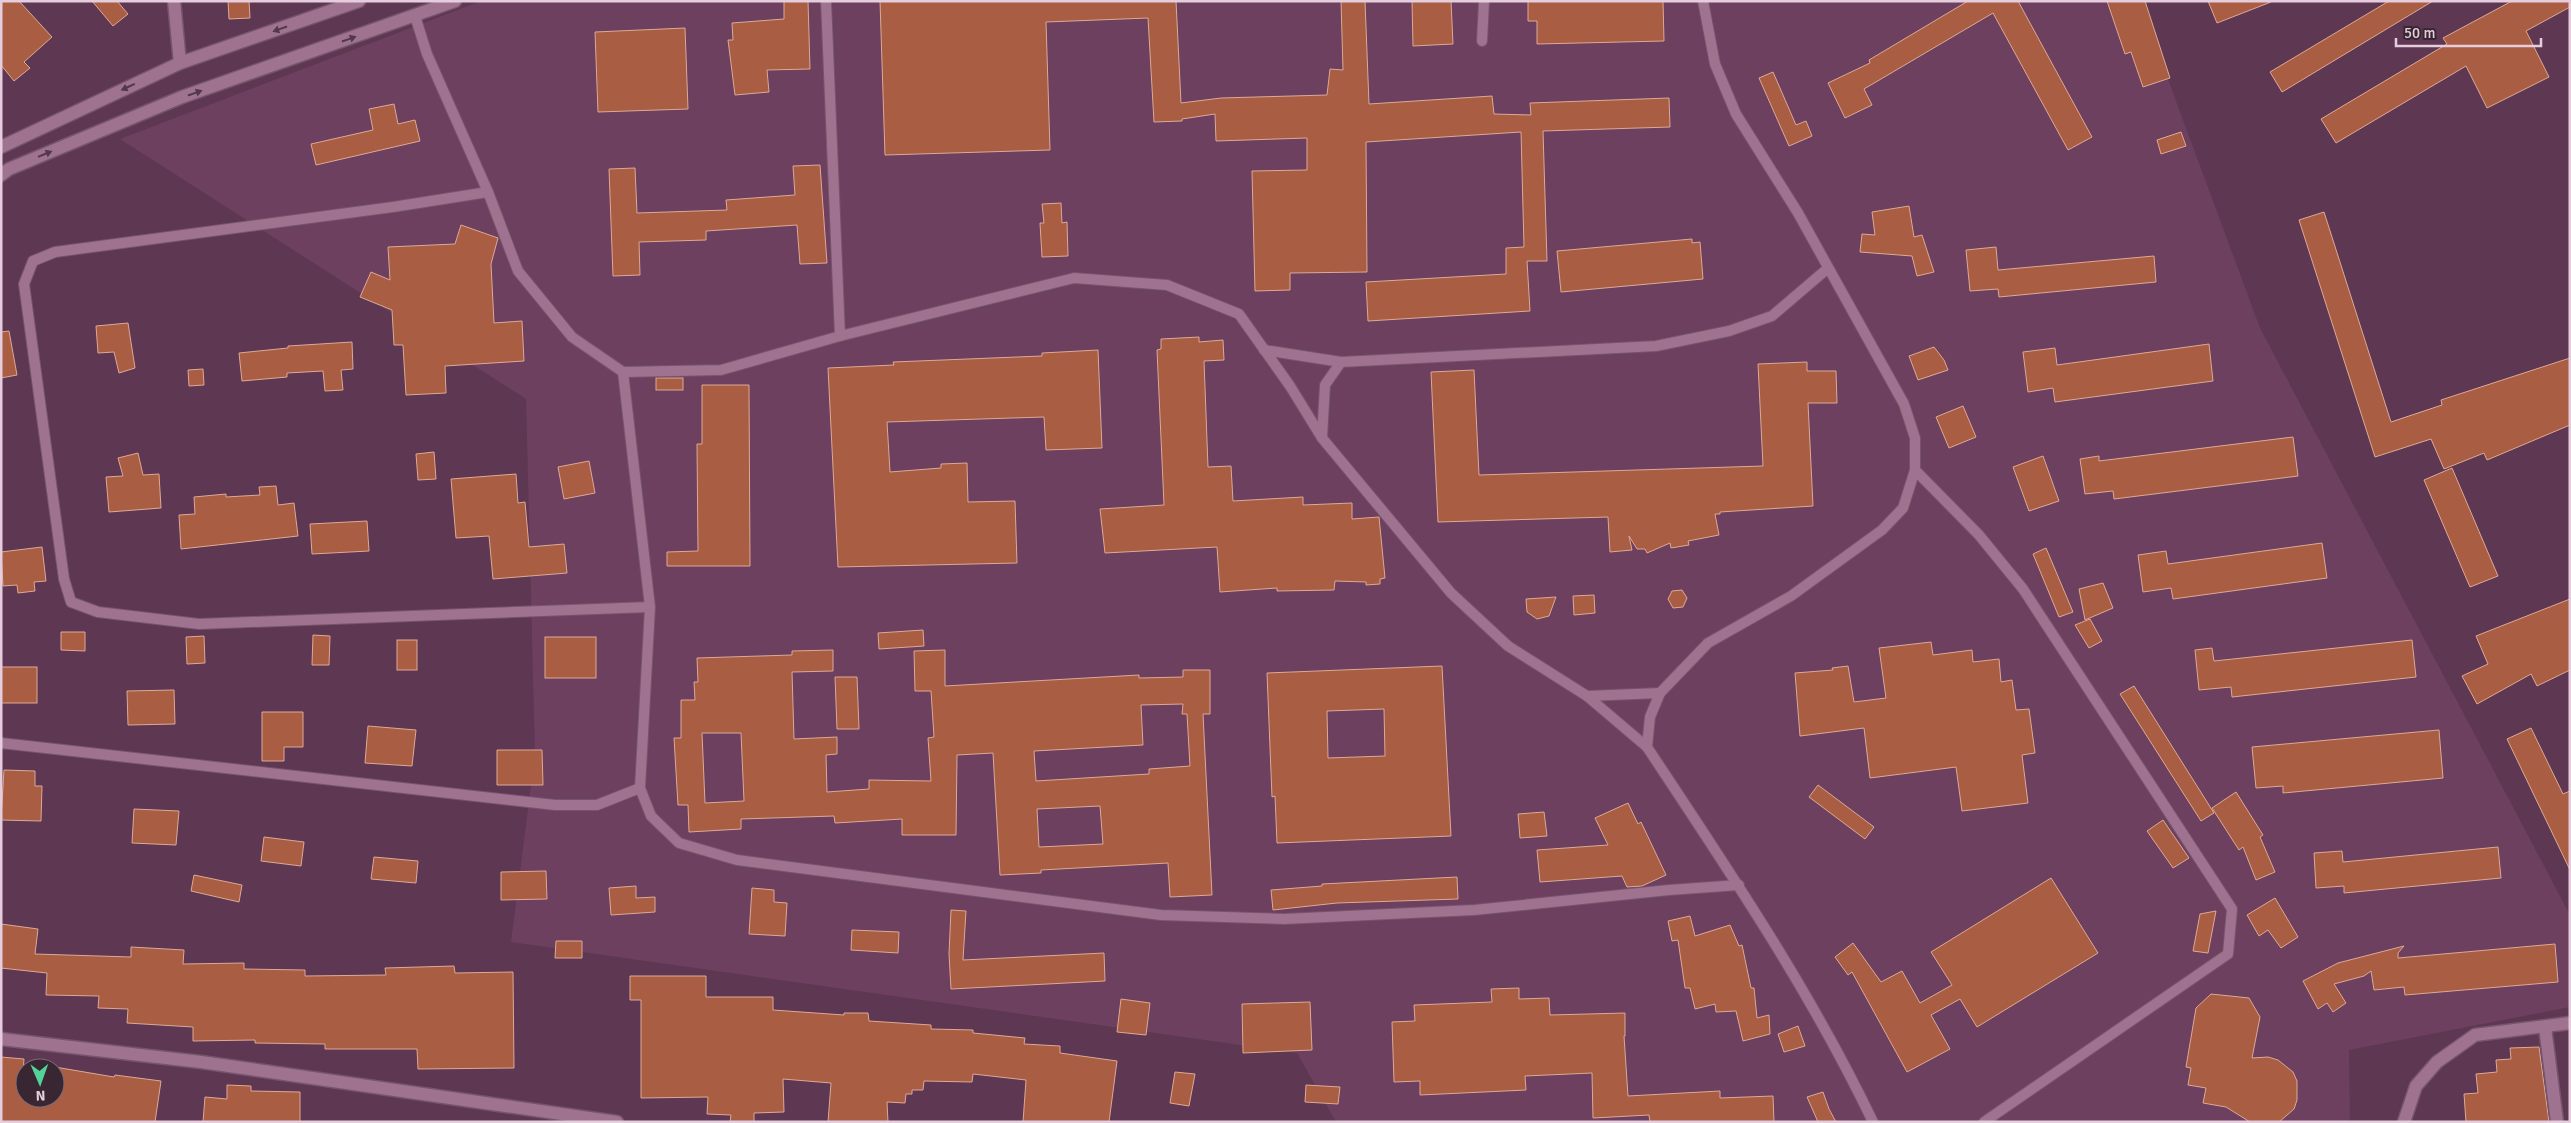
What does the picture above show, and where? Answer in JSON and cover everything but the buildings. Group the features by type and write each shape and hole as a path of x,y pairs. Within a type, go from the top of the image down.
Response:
{"street":[{"path":"174,1 180,63"},
{"path":"1,147 180,63 359,1"},
{"path":"1,175 10,168 182,98 455,1"},
{"path":"2404,1122 2416,1086 2437,1062 2475,1034 2570,1023"},
{"path":"2545,1027 2556,1122"},
{"path":"1,1039 202,1062 617,1122"}],"lane":[{"path":"826,1 840,336"},
{"path":"1482,40 1484,1"},
{"path":"1647,747 1650,718 1660,693 1708,643 1791,596 1882,530 1902,508 1915,470 1915,438 1904,404 1798,213 1736,114 1715,64 1703,1"},
{"path":"415,16 427,54 488,192 518,272 572,338 622,372 720,370 840,336 1074,278 1168,285 1238,314 1290,386 1322,438 1452,593 1508,646 1588,696 1647,747 1739,885 1849,1072 1873,1122"},
{"path":"488,192 393,207 55,252 33,261 24,284 64,579 71,602 98,612 199,624 650,607"},
{"path":"1264,350 1341,362 1665,344 1728,331 1772,316 1827,268"},
{"path":"1322,438 1325,385 1341,362"},
{"path":"622,372 650,607 640,788 651,816 679,843 737,860 1160,915 1284,919 1464,911 1669,890 1739,885"},
{"path":"1915,470 1979,535 2023,589 2232,908 2228,954 1984,1122"},
{"path":"1588,696 1660,693"},
{"path":"1,742 554,805 597,805 640,788"}],"shaded area":[{"path":"481,1 2139,1 2260,328 2570,915 2570,1007 2349,1050 2350,1122 1336,1122 1297,1053 511,942 535,754 526,399 120,139"}]}
